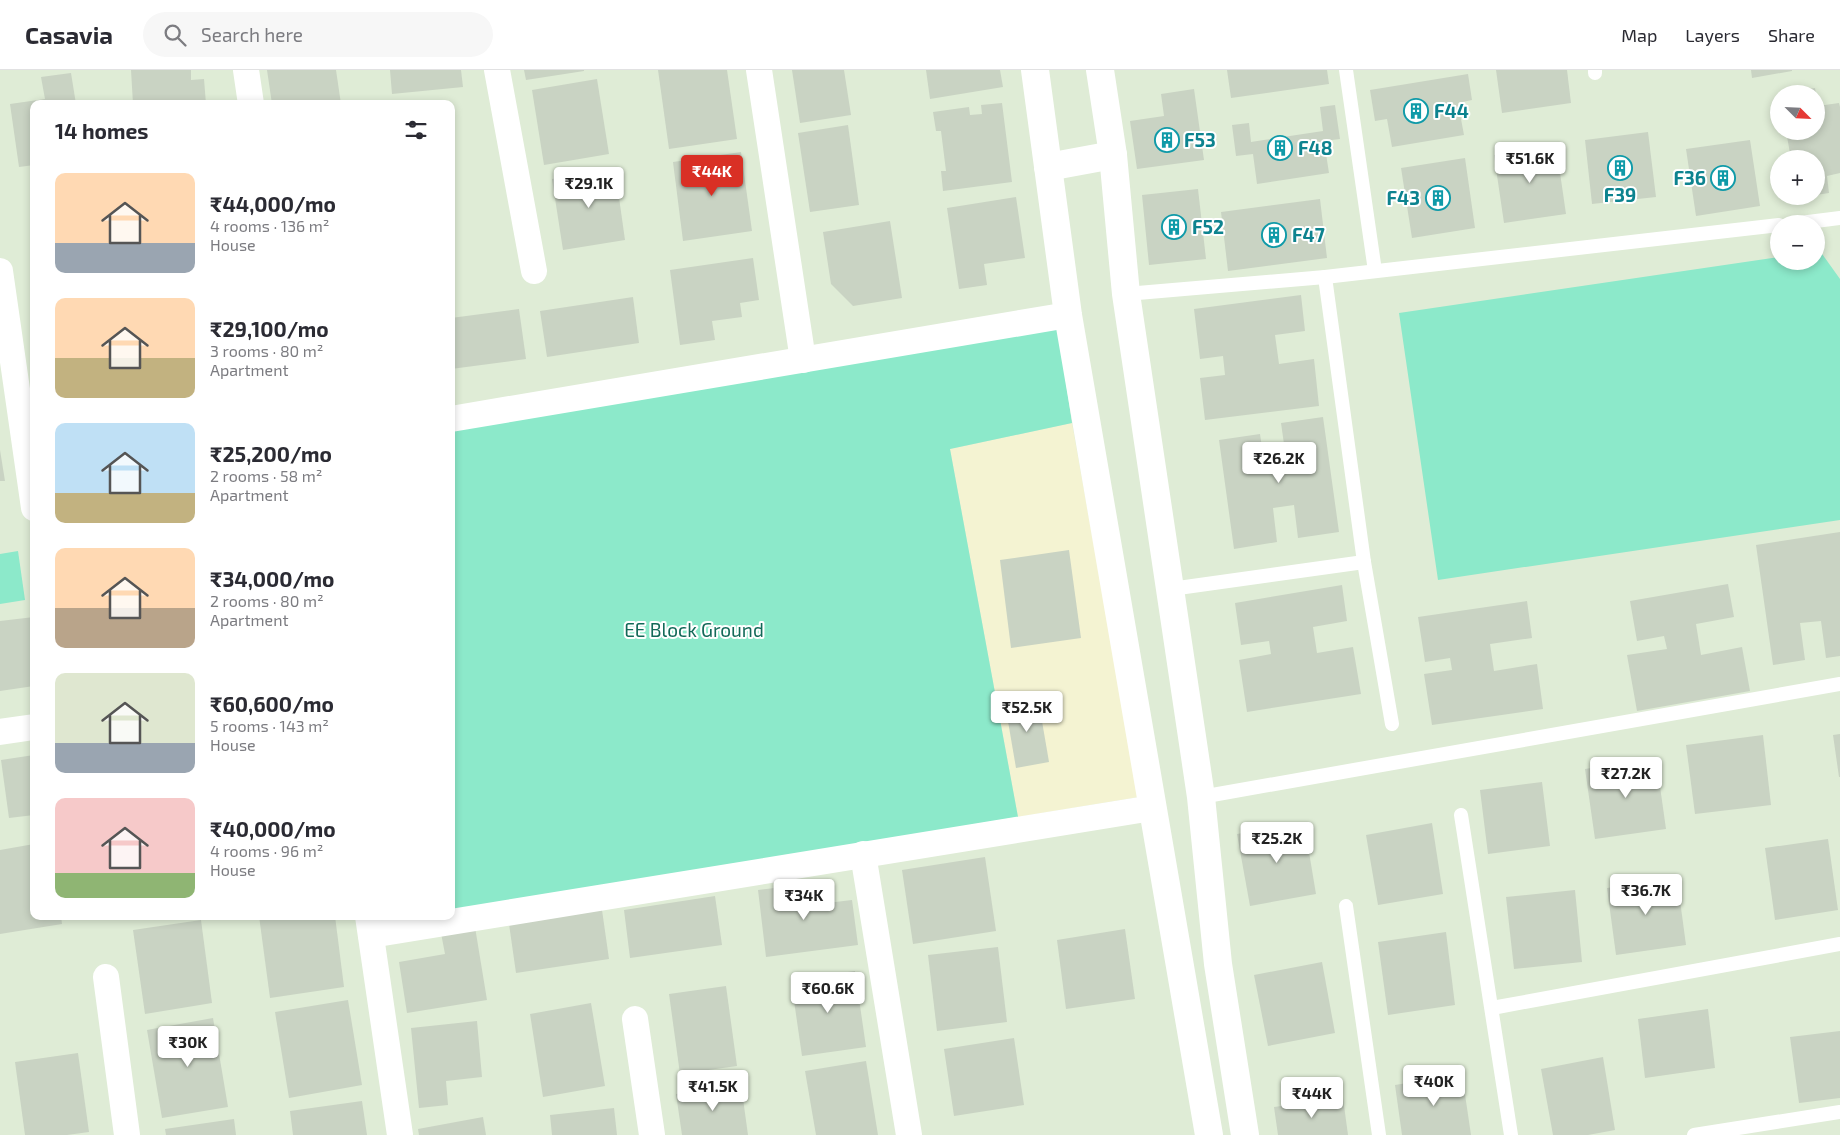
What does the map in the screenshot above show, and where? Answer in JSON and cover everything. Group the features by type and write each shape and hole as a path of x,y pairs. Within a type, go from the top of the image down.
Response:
{"street":[{"path":"246,70 250,100"},
{"path":"497,70 534,271"},
{"path":"759,70 802,360"},
{"path":"1035,70 1068,315 1209,1135"},
{"path":"1100,70 1113,155 1126,294 1201,797 1218,964 1245,1135"},
{"path":"1048,166 1113,155"},
{"path":"0,271 30,480"},
{"path":"455,418 1068,315"},
{"path":"0,732 30,728"},
{"path":"455,913 863,854 1152,808"},
{"path":"863,854 909,1135"},
{"path":"400,1135 370,925 405,920"},
{"path":"1180,971 1218,964"},
{"path":"106,977 128,1135"},
{"path":"635,1019 652,1135"}],"lane":[{"path":"1346,70 1375,271"},
{"path":"1825,220 1840,218"},
{"path":"1126,294 1325,277 1770,226"},
{"path":"1325,277 1364,562 1392,724"},
{"path":"1171,589 1364,562"},
{"path":"1201,797 1840,684"},
{"path":"1461,815 1511,1135"},
{"path":"1346,906 1379,1135"},
{"path":"1492,1008 1840,944"},
{"path":"1694,1135 1840,1112"}],"shaded area":[{"path":"1072,423 1139,797 1018,817 950,449"}],"green space":[{"path":"1770,258 1770,270 1825,270 1825,258 1840,279 1840,520 1438,580 1399,313"},
{"name":"EE Block Ground","path":"1058,329 1072,423 950,449 1018,817 455,911 455,428"},
{"path":"18,551 25,600 0,604 0,554"}],"building":[{"path":"131,70 191,70 191,80 204,79 206,100 133,100"},
{"path":"267,70 336,70 340,100 271,100"},
{"path":"390,70 461,70 463,87 392,94"},
{"path":"524,70 584,70 584,71 526,80"},
{"path":"658,70 727,70 737,139 669,149"},
{"path":"792,70 844,70 851,115 800,123"},
{"path":"926,70 1000,70 1003,87 930,99"},
{"path":"1227,70 1327,70 1329,84 1231,98"},
{"path":"1496,70 1567,70 1571,103 1502,113"},
{"path":"1751,70 1792,70 1792,71 1752,78"},
{"path":"71,73 75,100 38,100 45,99 41,77"},
{"name":"F44","path":"1468,74 1472,100 1458,103 1464,135 1392,147 1387,119 1375,121 1370,90"},
{"path":"597,79 609,154 544,165 532,90"},
{"name":"F53","path":"1194,89 1204,160 1137,169 1130,121 1164,116 1161,94"},
{"path":"30,101 30,166 19,167 10,104"},
{"path":"1002,103 1012,182 943,191 941,171 946,171 941,131 936,131 933,112 969,107 970,115 982,114 981,105"},
{"path":"1839,103 1840,173 1827,176 1829,193 1825,194 1825,150 1789,150 1788,140 1825,140 1825,105"},
{"name":"F48","path":"1335,105 1340,139 1324,141 1329,173 1257,184 1253,154 1236,156 1232,125 1249,123 1251,142 1323,131 1320,107"},
{"path":"848,125 859,205 810,212 798,133"},
{"name":"F39","path":"1648,132 1656,197 1592,204 1585,140"},
{"name":"F36","path":"1750,140 1760,206 1696,216 1686,149"},
{"path":"1556,145 1566,214 1504,223 1494,155"},
{"path":"741,152 752,231 683,241 673,162"},
{"name":"F43","path":"1465,158 1475,228 1412,238 1401,168"},
{"path":"615,169 625,240 563,250 552,179"},
{"name":"F52","path":"1198,189 1206,259 1149,265 1142,195"},
{"path":"1016,197 1025,258 984,264 987,285 959,289 947,208"},
{"name":"F47","path":"1320,199 1327,258 1228,271 1221,212"},
{"path":"890,221 902,298 853,306 831,284 823,232"},
{"path":"753,258 759,300 740,303 742,317 712,321 715,340 680,345 670,270"},
{"path":"1301,295 1305,331 1275,335 1279,364 1314,359 1319,406 1205,420 1200,378 1225,375 1223,356 1200,359 1194,309"},
{"path":"633,297 639,343 547,357 540,311"},
{"path":"519,309 526,359 455,368 455,317"},
{"path":"1323,417 1339,532 1298,538 1294,505 1273,508 1277,542 1234,549 1219,440 1260,434 1263,454 1285,451 1281,423"},
{"path":"0,450 5,481 0,481"},
{"path":"1840,532 1840,656 1826,658 1821,621 1800,623 1805,660 1773,665 1756,545"},
{"path":"1069,550 1081,638 1011,648 1000,560"},
{"path":"1728,584 1734,617 1696,624 1701,655 1742,647 1750,691 1637,711 1627,655 1667,649 1664,636 1637,641 1630,601"},
{"path":"1342,585 1347,621 1313,627 1317,653 1353,647 1361,694 1247,712 1239,660 1271,654 1269,641 1241,645 1235,603"},
{"path":"1527,601 1532,638 1490,644 1494,671 1537,664 1543,709 1432,725 1424,674 1452,670 1450,658 1425,662 1418,617"},
{"path":"30,617 30,687 0,691 0,621"},
{"path":"1038,698 1049,762 1016,768 1005,704"},
{"path":"1840,734 1840,777 1839,777 1833,735"},
{"path":"1763,735 1771,805 1695,814 1686,745"},
{"path":"30,756 30,815 9,818 1,760"},
{"path":"1656,758 1666,829 1595,839 1585,769"},
{"path":"1542,782 1550,846 1488,854 1480,790"},
{"path":"1304,822 1316,894 1250,906 1237,834"},
{"path":"1432,823 1443,894 1378,905 1366,835"},
{"path":"1828,839 1838,910 1775,920 1765,848"},
{"path":"30,845 30,920 62,920 62,924 0,934 0,850"},
{"path":"985,857 996,931 913,944 902,870"},
{"path":"1677,878 1686,945 1616,955 1607,888"},
{"path":"817,883 819,904 852,900 858,945 766,957 758,890"},
{"path":"1575,890 1582,962 1514,969 1506,897"},
{"path":"715,896 722,945 630,958 624,910"},
{"path":"601,903 609,959 516,973 508,917"},
{"path":"201,920 212,1003 145,1014 133,930"},
{"path":"260,920 336,920 344,987 270,998"},
{"path":"475,927 487,1000 407,1013 399,962 445,954 441,933"},
{"path":"1125,929 1135,999 1066,1009 1057,940"},
{"path":"1446,932 1455,1005 1388,1015 1378,942"},
{"path":"998,947 1007,1022 937,1031 928,955"},
{"path":"1322,962 1335,1033 1268,1046 1254,975"},
{"path":"855,971 866,1047 802,1056 791,980"},
{"path":"726,986 737,1066 680,1074 669,994"},
{"path":"348,1000 362,1085 289,1098 275,1012"},
{"path":"591,1003 605,1086 543,1097 530,1014"},
{"path":"1708,1009 1715,1068 1645,1078 1638,1019"},
{"path":"213,1018 228,1107 162,1118 147,1030"},
{"path":"477,1021 482,1077 446,1081 448,1105 419,1108 411,1028"},
{"path":"1840,1031 1840,1098 1799,1103 1790,1037"},
{"path":"1014,1038 1024,1105 954,1116 944,1049"},
{"path":"78,1053 89,1132 67,1135 25,1135 15,1062"},
{"path":"1603,1057 1615,1130 1588,1135 1553,1135 1541,1069"},
{"path":"866,1061 878,1135 816,1135 805,1071"},
{"path":"1462,1074 1471,1135 1402,1135 1395,1085"},
{"path":"741,1084 748,1135 682,1135 676,1094"},
{"path":"1343,1098 1348,1135 1278,1135 1274,1107"},
{"path":"362,1101 367,1135 293,1135 290,1111"},
{"path":"614,1108 617,1135 552,1135 550,1115"},
{"path":"483,1117 486,1135 419,1135 418,1129"},
{"path":"234,1119 236,1135 166,1135 165,1129"}],"place":[{"name":"F44","path":"1416,111"},
{"name":"F53","path":"1167,140"},
{"name":"F48","path":"1280,148"},
{"name":"F39","path":"1620,168"},
{"name":"F36","path":"1723,178"},
{"name":"F43","path":"1438,198"},
{"name":"F52","path":"1174,227"},
{"name":"F47","path":"1274,235"}]}
